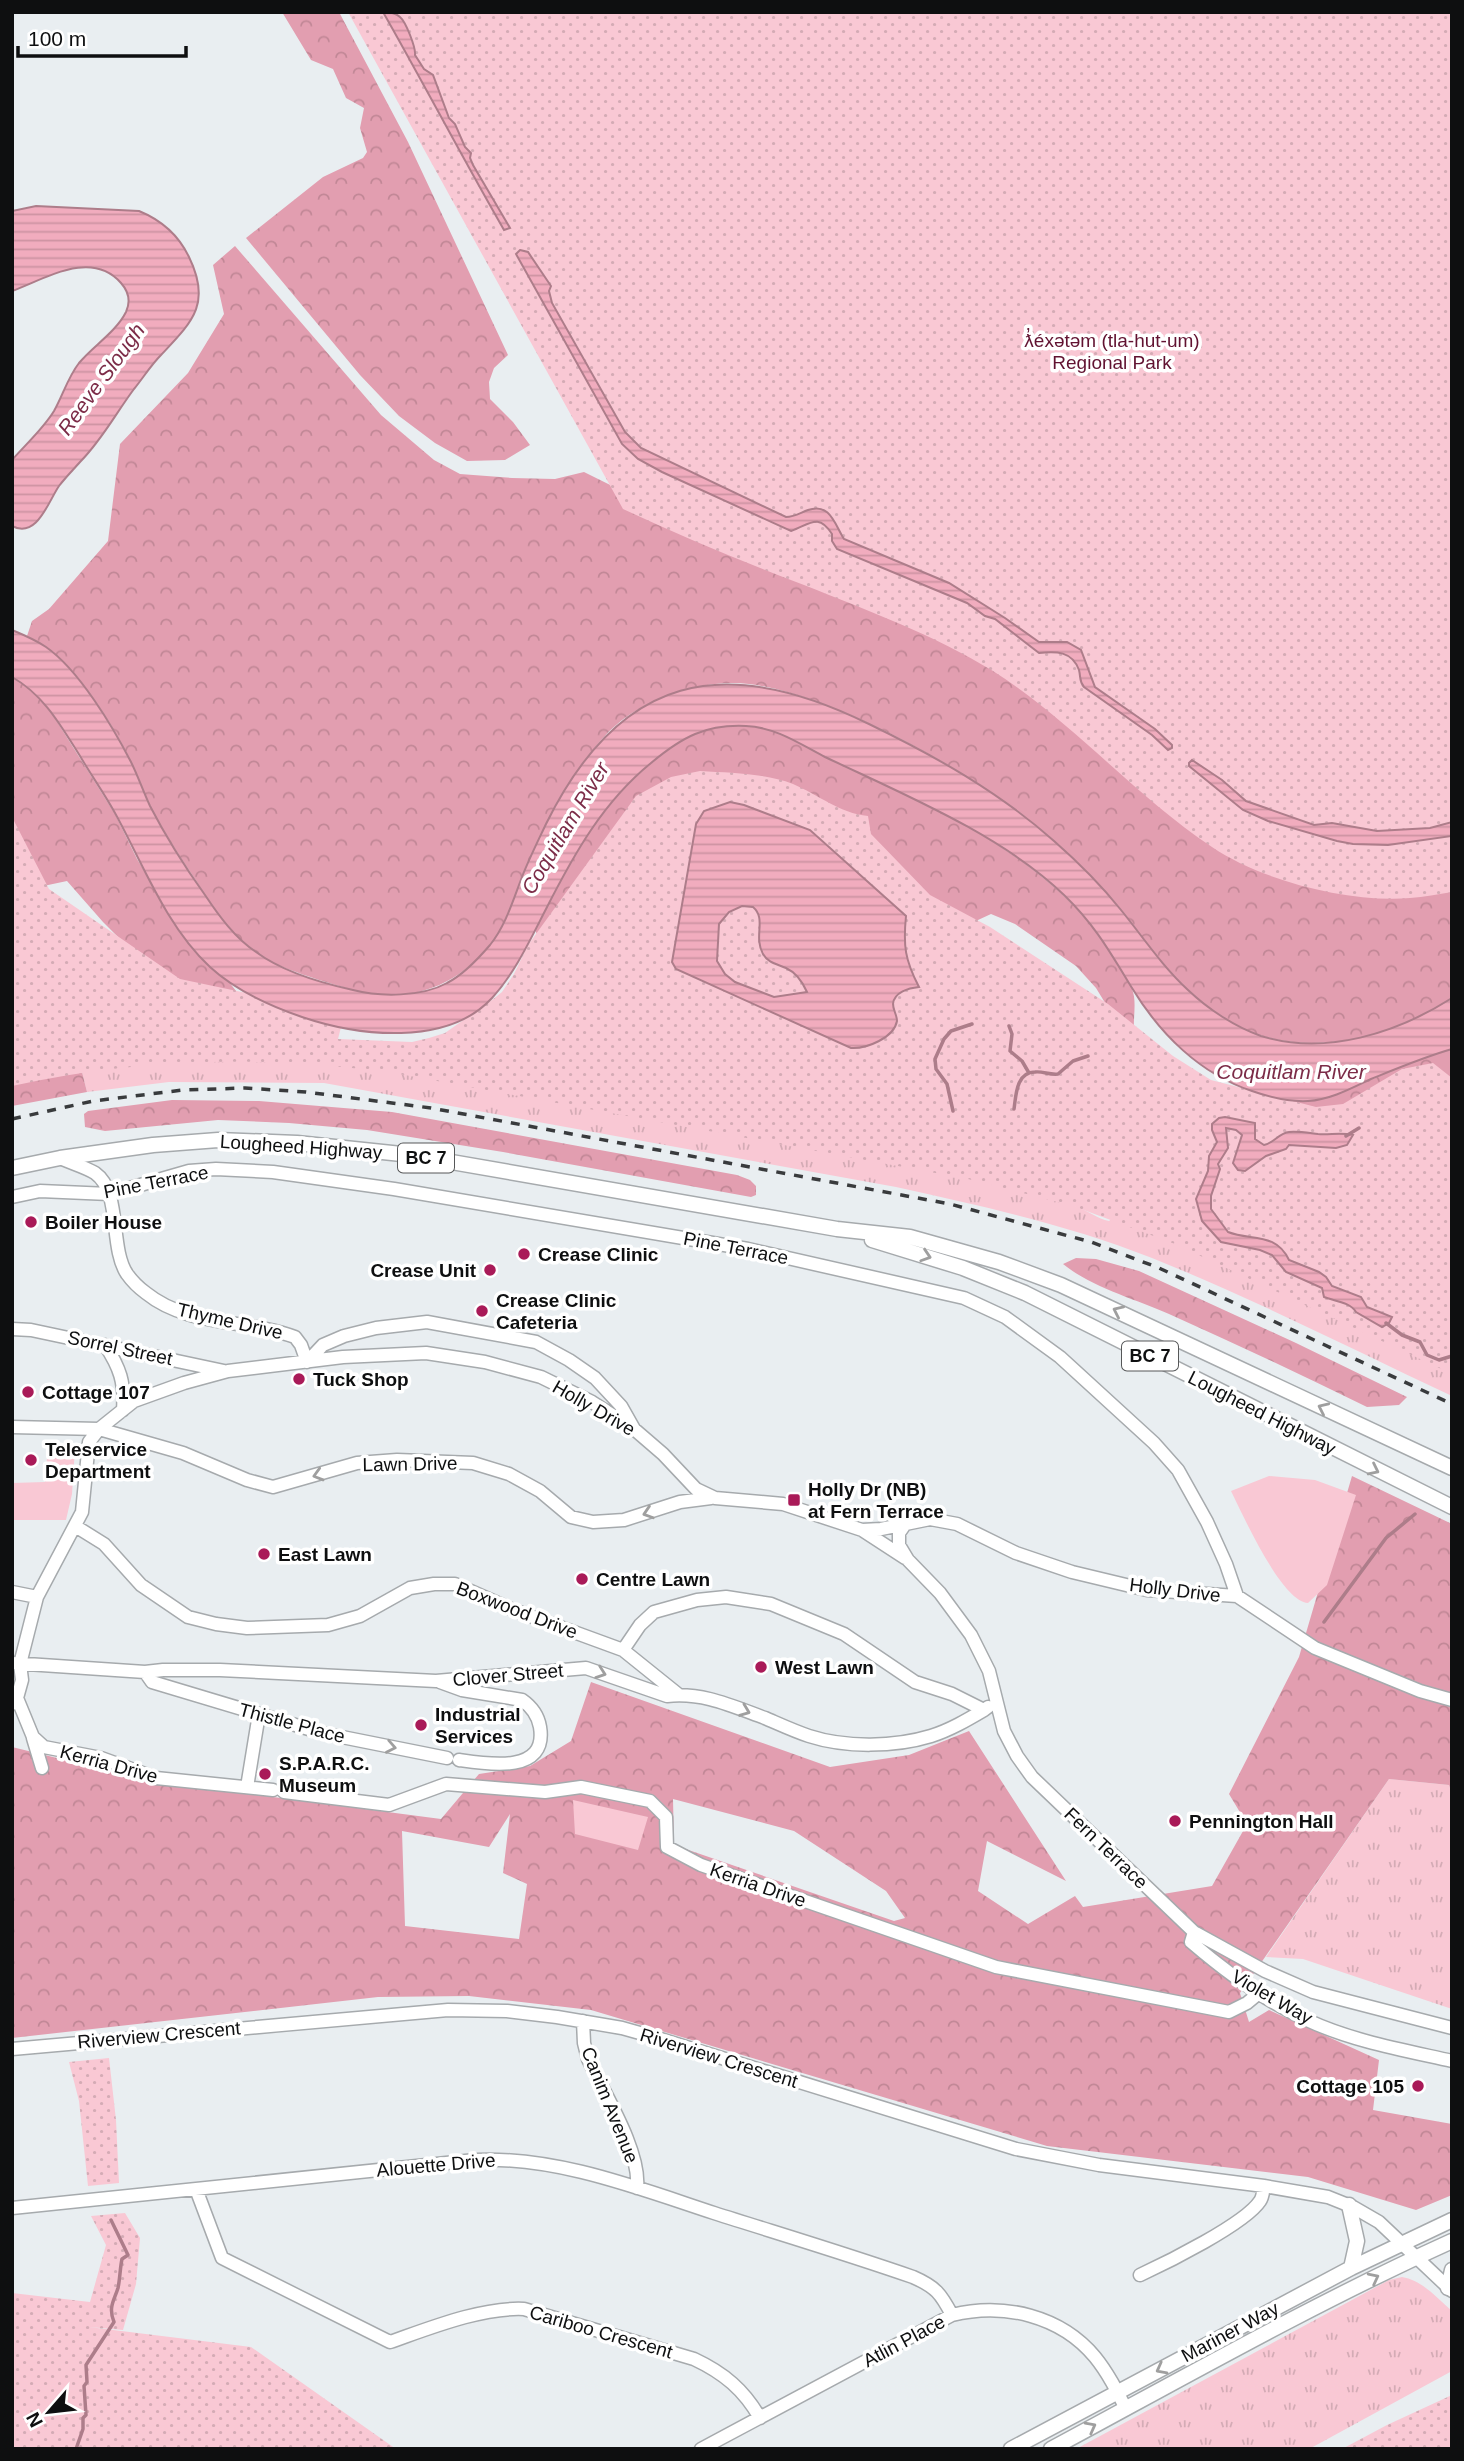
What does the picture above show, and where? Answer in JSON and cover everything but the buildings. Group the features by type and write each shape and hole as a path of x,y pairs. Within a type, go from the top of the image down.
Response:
{"main road":[{"name":"Lougheed Highway","path":"12,1168 60,1158 153,1145 218,1140 298,1143 411,1155 837,1229 910,1237 989,1259 1040,1277 1452,1468"},
{"name":"Lougheed Highway","path":"837,1229 917,1253 1015,1288 1452,1507"},
{"path":"1349,2205 1357,2241 1351,2268"},
{"name":"Mariner Way","path":"1011,2449 1351,2268 1452,2220"},
{"name":"Mariner Way","path":"1051,2449 1344,2293 1452,2241"},
{"path":"1450,2290 1452,2270"}],"street":[{"path":"60,1158 95,1174 109,1195"},
{"name":"Pine Terrace","path":"12,1197 40,1191 109,1195 189,1171 216,1169 273,1172 420,1193 748,1249 964,1298 1005,1317 1060,1357 1154,1443 1178,1470 1207,1522 1237,1597"},
{"name":"Thyme Drive","path":"109,1195 120,1256 126,1273 148,1296 177,1311 194,1316 283,1332 295,1337 307,1362"},
{"path":"307,1362 323,1345 344,1336 376,1328 426,1322 536,1342 595,1378 621,1406 634,1429"},
{"name":"Sorrel Street","path":"12,1329 32,1330 228,1371"},
{"path":"106,1345 120,1368 123,1410"},
{"name":"Holly Drive","path":"99,1429 134,1401 228,1371 343,1357 426,1353 485,1362 541,1377 592,1402 634,1429 663,1454 696,1489 715,1498 783,1504 862,1530 930,1519 957,1524 1027,1556 1072,1572 1147,1590 1237,1597"},
{"path":"12,1427 99,1429"},
{"path":"43,1768 33,1737 15,1701 22,1680 16,1663 37,1598 82,1512 89,1442 99,1429"},
{"name":"Lawn Drive","path":"99,1429 183,1452 264,1486 282,1485 357,1463 397,1460 473,1464 509,1474 540,1491 571,1517 593,1522 624,1520 680,1502 715,1498"},
{"path":"680,1502 688,1487 682,1477"},
{"path":"906,1523 899,1532 899,1545 908,1560"},
{"name":"Boxwood Drive","path":"75,1526 104,1544 141,1585 188,1617 247,1628 328,1625 360,1616 410,1588 454,1584 511,1609 623,1650 679,1695"},
{"name":"Fern Terrace","path":"862,1530 908,1560 940,1593 971,1635 989,1671 1004,1731 1032,1777 1194,1932 1265,1971 1313,1992 1452,2028"},
{"path":"12,1592 37,1598"},
{"path":"623,1650 639,1625 654,1612 697,1600 726,1597 771,1604 844,1634 915,1682 952,1694 984,1710 997,1702"},
{"path":"1237,1597 1315,1648 1420,1691 1452,1700"},
{"name":"Clover Street","path":"16,1663 145,1672 220,1670 436,1681 586,1668 667,1696 712,1698 812,1737 848,1742 893,1743 931,1736 984,1710"},
{"name":"Thistle Place","path":"145,1672 152,1682 335,1735 497,1766 522,1761 533,1754 541,1735 540,1724 531,1706 522,1700 462,1690 436,1681"},
{"path":"247,1787 259,1714"},
{"name":"Kerria Drive","path":"33,1737 44,1747 101,1758 156,1778 389,1805 446,1784 545,1792 581,1787 625,1795 650,1801 666,1817 667,1846 701,1865 996,1967 1228,2012 1247,2003 1259,1993"},
{"name":"Violet Way","path":"1194,1932 1191,1942 1212,1959 1259,1993 1307,2020 1358,2038 1452,2061"},
{"name":"Riverview Crescent","path":"12,2049 414,2011 507,2011 583,2021 654,2037 1016,2149 1099,2165 1316,2194 1349,2205 1379,2222 1450,2290"},
{"name":"Canim Avenue","path":"583,2021 587,2059 631,2149 637,2170 637,2188"},
{"name":"Alouette Drive","path":"12,2208 494,2159 555,2166 637,2188 920,2280 941,2294 953,2315"},
{"path":"1140,2275 1171,2261 1239,2220 1261,2200 1264,2186"},
{"name":"Cariboo Crescent","path":"196,2189 222,2258 390,2342 483,2313 500,2309 524,2309 710,2366 732,2382 760,2418"},
{"name":"Atlin Place","path":"701,2449 953,2315 972,2311 1021,2312 1051,2322 1072,2336 1094,2357 1126,2409"}],"green space":[{"path":"282,12 339,12 408,142 508,355 494,368 489,382 490,399 513,422 530,445 505,460 467,461 435,443 399,416 360,375 246,238 323,177 363,158 367,152 360,128 364,108 346,98 333,69 311,60"},
{"name":"ƛ̓éxətəm (tla-hut-um) Regional Park","path":"348,12 1452,12 1452,892 1386,899 1334,893 1281,879 1232,859 1183,827 1050,712 971,658 901,624 713,549 623,509"},
{"path":"235,246 381,415 434,460 460,474 555,479 584,472 697,528 1452,877 1452,998 1385,1030 1337,1042 1288,1041 1250,1031 1224,1018 1190,992 1170,972 1108,894 1085,870 1034,825 982,787 897,737 838,710 779,690 730,683 690,688 670,694 633,713 603,738 558,802 496,937 479,957 456,976 415,993 383,995 303,975 258,954 224,921 179,856 152,810 118,736 98,704 63,662 27,636 32,621 49,609 108,541 120,444 188,373 224,314 213,265"},
{"path":"12,677 27,686 46,704 115,814 137,859 179,929 195,951 229,982 247,1005 176,995 103,922 67,881 34,888 12,871"},
{"path":"732,725 775,731 918,800 1011,854 1053,886 1089,922 1119,965 1133,994 1134,1031 1110,1011 1096,988 1076,966 1015,924 991,914 978,920 962,942 541,943 535,930 569,866 611,802 636,774 664,750 696,734"},
{"path":"700,771 747,774 782,780 838,807 868,816 871,834 930,895 990,927 1108,1004 1173,1056 1211,1080 1316,1107 1343,1104 1402,1069 1433,1063 1452,1078 1452,1374 1175,1244 1073,1206 968,1179 394,1073 346,1067 202,1062 107,1070 12,1086 12,817 49,889 180,979 279,1000 347,1003 338,1039 412,1042 445,1033 502,992 528,945 636,796 671,777"},
{"path":"1452,1049 1452,1094 1339,1113 1263,1095 1313,1101 1330,1097 1415,1061"},
{"path":"77,1052 252,1054 780,1118 1075,1206 1105,1220 1109,1221 1116,1215 1452,1348 1452,1396 1265,1307 1152,1258 1057,1226 993,1209 896,1187 324,1083 169,1082 87,1092"},
{"path":"77,1052 87,1092 12,1106 12,1083"},
{"path":"172,1100 259,1101 392,1112 737,1175 750,1180 756,1186 756,1195 751,1197 367,1130 218,1120 105,1131 85,1127 84,1114 88,1111"},
{"path":"1076,1258 1096,1259 1139,1271 1407,1397 1399,1405 1367,1407 1194,1325 1100,1286 1063,1264"},
{"path":"48,1447 75,1448 72,1494 66,1520 12,1520 12,1483 45,1482"},
{"path":"1269,1476 1315,1480 1356,1495 1327,1585 1308,1603 1297,1599 1275,1573 1231,1491"},
{"path":"1352,1476 1452,1524 1452,1794 1449,1785 1389,1779 1240,1993 1249,2022 1269,2010 1379,2060 1373,2110 1452,2124 1452,2195 1416,2210 1308,2177 1047,2146 591,2010 469,1996 378,1997 12,2038 12,1747 151,1781 441,1819 479,1774 530,1766 571,1741 591,1682 830,1767 909,1755 969,1731 1066,1881 987,1841 978,1891 1028,1924 1075,1896 1083,1907 1212,1886 1247,1824 1229,1794 1299,1657","holes":["673,1799 794,1831 886,1891 905,1918 894,1921 674,1845","510,1814 503,1873 527,1884 519,1939 405,1926 402,1831 489,1847"]},
{"path":"1389,1779 1449,1785 1452,1794 1452,2009 1303,1959 1266,1957"},
{"path":"573,1800 648,1817 638,1850 575,1834"},
{"path":"109,2058 119,2183 88,2186 79,2101 69,2062"},
{"path":"125,2213 140,2238 136,2284 123,2330 89,2327 251,2347 396,2449 12,2449 12,2293 90,2302 106,2245 91,2216"},
{"path":"1402,2277 1423,2286 1452,2311 1452,2371 1309,2449 1076,2449 1389,2280"},
{"path":"1452,2395 1452,2449 1342,2449 1387,2425"}],"water":[{"path":"383,12 400,17 405,24 415,55 424,69 433,75 449,118 455,124 465,147 471,153 473,165 510,228 504,230"},
{"name":"Reeve Slough","path":"36,206 139,211 155,219 175,236 185,249 196,273 199,288 198,300 190,322 150,367 95,445 59,486 41,517 21,529 12,526 12,460 50,418 79,363 122,319 129,300 121,283 109,273 96,268 82,267 53,274 12,291 12,211"},
{"path":"520,250 528,252 551,286 549,291 552,303 625,432 641,448 786,517 815,508 822,509 831,516 844,539 949,583 1039,642 1067,642 1081,650 1095,687 1155,729 1172,748 1168,750 1152,735 1084,687 1076,664 1068,656 1057,652 1039,653 995,619 985,616 967,603 837,549 832,541 832,534 822,523 813,522 791,531 638,459 622,444 516,254"},
{"name":"Coquitlam River","path":"12,630 46,647 83,684 124,748 150,806 169,840 210,903 234,933 256,952 278,965 328,984 388,995 426,991 459,976 496,937 546,824 575,774 607,735 642,707 680,691 722,684 767,688 816,701 894,736 989,791 1033,823 1080,865 1188,990 1213,1011 1241,1028 1286,1042 1335,1042 1385,1031 1431,1011 1452,998 1452,1049 1341,1093 1316,1100 1280,1099 1233,1084 1199,1063 1155,1021 1085,917 1039,873 982,835 919,801 787,737 767,729 746,726 719,727 684,739 634,778 604,812 579,849 508,978 492,998 473,1014 427,1031 401,1033 324,1024 278,1008 242,990 210,967 194,951 156,894 111,806 59,723 43,702 12,677"},
{"path":"1192,760 1222,780 1246,801 1314,825 1332,823 1377,831 1430,828 1452,822 1452,836 1388,845 1353,844 1268,821 1243,810 1189,766"},
{"path":"730,802 810,830 906,916 906,953 919,987 896,996 893,1004 897,1021 891,1033 864,1047 851,1048 676,969 672,962 696,824 704,811","holes":["742,906 753,907 759,917 759,941 763,954 770,961 793,973 807,992 774,997 735,982 725,974 717,961 719,924 729,912"]},
{"path":"1225,1117 1255,1123 1255,1139 1264,1145 1289,1132 1353,1135 1347,1145 1336,1148 1289,1145 1286,1149 1266,1156 1245,1171 1238,1170 1233,1163 1242,1135 1236,1130 1226,1128 1228,1148 1218,1164 1220,1169 1211,1196 1211,1209 1228,1232 1270,1241 1284,1251 1289,1260 1319,1272 1332,1286 1361,1297 1367,1307 1392,1317 1389,1323 1382,1327 1346,1304 1324,1297 1322,1288 1286,1272 1272,1255 1221,1242 1202,1221 1196,1199 1208,1171 1209,1156 1217,1142 1212,1124"}],"waterway":[{"path":"953,1111 947,1084 936,1069 935,1059 944,1039 951,1031 972,1024"},
{"path":"1009,1026 1012,1034 1010,1051 1022,1061 1029,1073"},
{"path":"1014,1109 1018,1086 1024,1076 1035,1072 1058,1074 1073,1061 1088,1056"},
{"path":"1346,1136 1359,1128"},
{"path":"1386,1323 1402,1335 1420,1342 1427,1355 1439,1360 1452,1356"},
{"path":"1324,1622 1386,1538 1415,1514"},
{"path":"76,2449 86,2415 86,2365 114,2322 112,2304 118,2288 122,2259 128,2255 111,2220"}],"railway":[{"path":"12,1119 93,1101 183,1090 245,1088 306,1092 431,1108 950,1204 1091,1242 1159,1268 1452,1404"}],"place":[{"name":"Boiler House","path":"31,1222"},
{"name":"Crease Clinic","path":"524,1254"},
{"name":"Crease Unit","path":"490,1270"},
{"name":"Crease Clinic Cafeteria","path":"482,1311"},
{"name":"Tuck Shop","path":"299,1379"},
{"name":"Cottage 107","path":"28,1392"},
{"name":"Teleservice Department","path":"31,1460"},
{"name":"Holly Dr (NB) at Fern Terrace","path":"794,1500"},
{"name":"East Lawn","path":"264,1554"},
{"name":"Centre Lawn","path":"582,1579"},
{"name":"West Lawn","path":"761,1667"},
{"name":"Industrial Services","path":"421,1725"},
{"name":"S.P.A.R.C. Museum","path":"265,1774"},
{"name":"Pennington Hall","path":"1175,1821"},
{"name":"Cottage 105","path":"1418,2086"}]}
